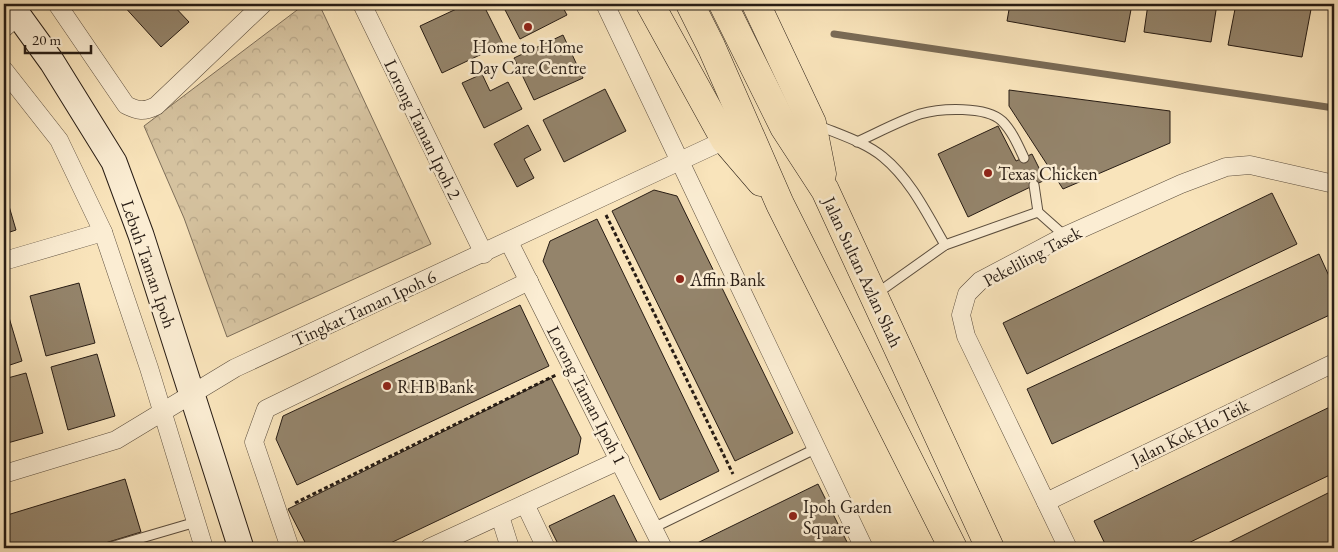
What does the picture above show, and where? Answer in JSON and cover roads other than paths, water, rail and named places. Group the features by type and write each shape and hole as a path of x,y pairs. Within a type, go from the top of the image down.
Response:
{"main road":[{"path":"650,4 725,140 780,204"},
{"path":"690,4 711,46 780,204 953,548"},
{"name":"Jalan Sultan Azlan Shah","path":"723,4 784,127 825,190 990,548"},
{"path":"756,4 812,123 825,190"},
{"name":"Lebuh Taman Ipoh","path":"10,16 52,62 114,162 141,235 240,548"}],"street":[{"path":"57,4 126,105 136,111 146,111 156,106 263,4"},
{"name":"Lorong Taman Ipoh 2","path":"362,4 484,254"},
{"path":"605,4 681,161 815,449 864,548"},
{"path":"4,70 59,140 103,232 163,413 204,548"},
{"name":"Tingkat Taman Ipoh 6","path":"4,474 116,440 235,368 484,254 725,140"},
{"name":"Pekeliling Tasek","path":"1068,548 966,336 961,315 967,294 980,281 1065,236 1180,184 1226,167 1250,165 1334,184"},
{"path":"4,261 103,232"},
{"name":"Lorong Taman Ipoh 1","path":"509,242 663,548"},
{"path":"290,548 254,442 266,409 529,281"},
{"name":"Jalan Kok Ho Teik","path":"1046,502 1334,362"},
{"path":"430,548 620,460"},
{"path":"525,504 546,548"},
{"path":"500,516 510,548"}],"lane":[{"path":"857,142 921,114 961,109 986,112 1002,121 1016,140 1024,158"},
{"path":"812,123 857,142 882,156 905,178 945,245"},
{"path":"1034,185 1038,212 1065,236"},
{"path":"874,296 945,245 1038,212"},
{"path":"653,528 815,449"},
{"path":"107,548 122,546 196,522"}],"waterway":[{"path":"834,34 1334,108"}],"place":[{"name":"Home to Home Day Care Centre","path":"528,27"},
{"name":"Texas Chicken","path":"988,173"},
{"name":"Affin Bank","path":"680,279"},
{"name":"RHB Bank","path":"387,386"},
{"name":"Ipoh Garden Square","path":"793,516"}]}
